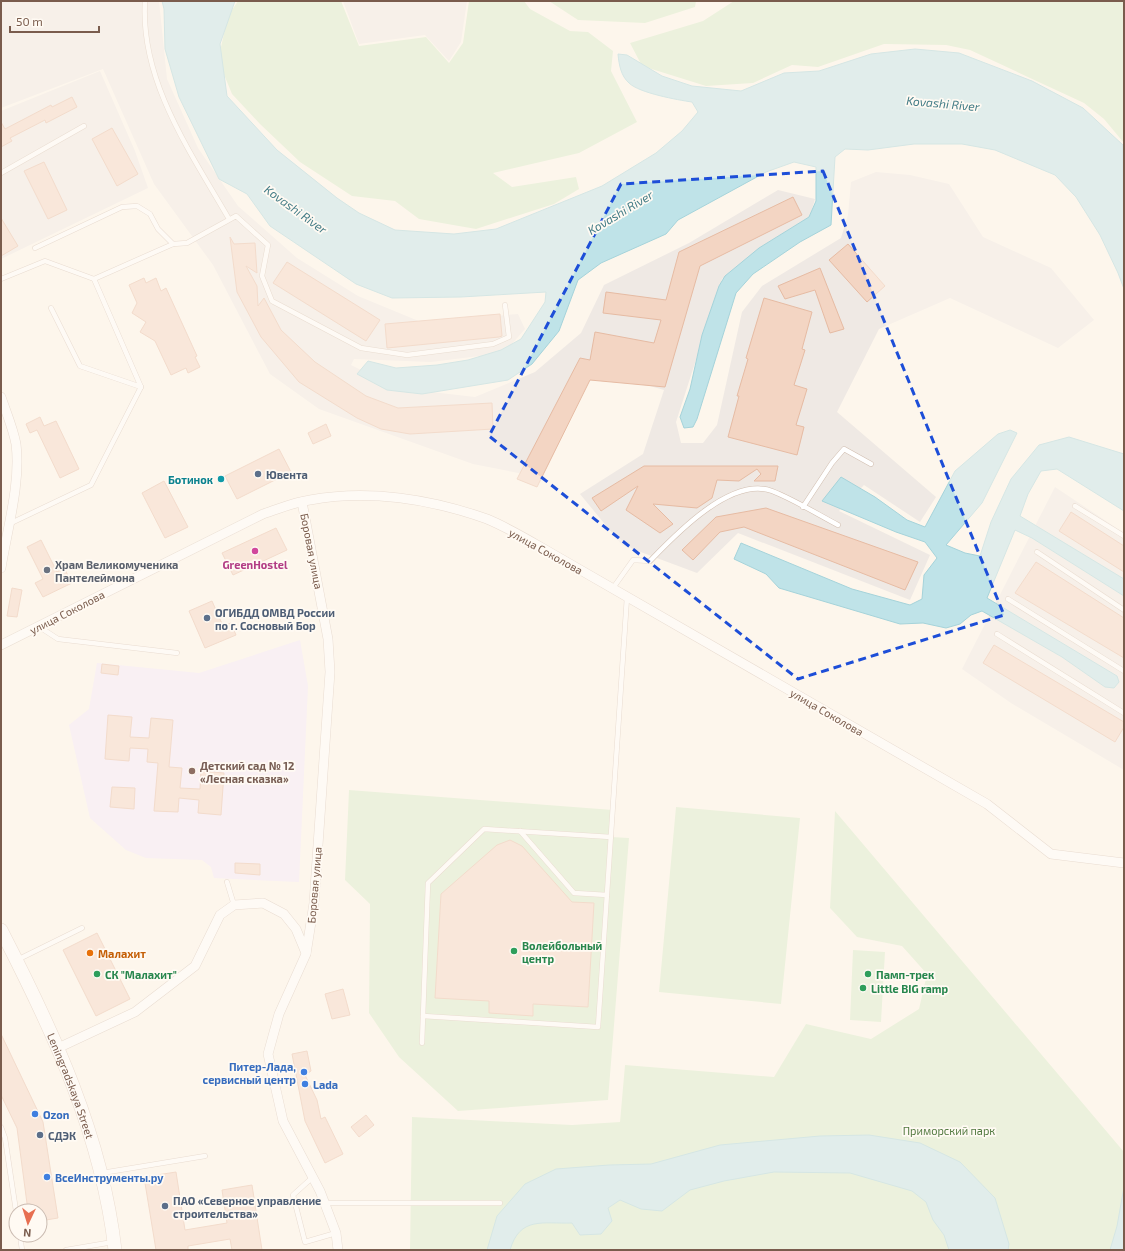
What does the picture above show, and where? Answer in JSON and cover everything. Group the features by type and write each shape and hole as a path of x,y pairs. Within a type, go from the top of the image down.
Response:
{"main road":[{"name":"Leningradskaya Street","path":"1,930 58,1048 81,1104 102,1173 115,1246"}],"street":[{"path":"1,397 16,444 14,492 1,568"},
{"name":"улица Соколова","path":"2,642 38,626 263,514 302,502 344,496 399,498 441,505 487,520 513,531 613,588 987,804 1051,854 1124,862"},
{"name":"Боровая улица","path":"302,502 328,639 330,672 314,903 306,954 280,1014 268,1054 283,1121 313,1176 336,1233 338,1250"},
{"path":"58,1048 135,1012 195,966 220,915 234,905 263,903 284,914 296,929 306,954"}],"lane":[{"path":"145,1 144,22 158,86 191,153 229,220"},
{"path":"1,173 84,126"},
{"path":"35,248 122,207 137,206 150,214 158,229 173,244"},
{"path":"1,279 45,261 94,279 173,244 186,243 236,216 268,245 262,276 272,301 361,348 407,355 494,344 510,337 505,305"},
{"path":"94,279 141,387"},
{"path":"51,308 80,366 141,387"},
{"path":"9,524 91,485 141,387"},
{"path":"803,507 832,463 844,449 871,464"},
{"path":"613,588 633,560 650,561 694,520 722,499 750,489 771,491 838,525"},
{"path":"1075,506 1124,536"},
{"path":"1037,552 1124,610"},
{"path":"423,1016 598,1027 627,597"},
{"path":"1008,599 1124,671"},
{"path":"38,626 58,639 178,653"},
{"path":"997,634 1124,713"},
{"path":"422,1043 428,883 484,829 611,837"},
{"path":"520,831 574,893 608,895"},
{"path":"227,882 234,905"},
{"path":"16,961 82,928"},
{"path":"1,1127 5,1138 15,1203"},
{"path":"102,1173 205,1156"},
{"path":"313,1176 293,1196 305,1242 336,1233"},
{"path":"324,1203 500,1203"},
{"path":"66,1250 115,1246"}],"highlighted area":[{"path":"823,171 1004,615 798,679 489,436 621,184"}],"shaded area":[{"path":"1,1 159,1 167,79 198,148 238,206 297,258 358,296 421,322 518,314 525,329 504,353 431,362 354,359 351,365 397,388 475,397 535,372 581,333 604,285 689,243 778,190 815,199 807,226 722,279 676,422 681,443 703,443 717,425 742,312 762,286 841,238 848,215 851,182 876,172 910,175 949,184 983,237 1051,268 1094,320 1058,348 950,298 879,329 837,412 936,497 920,522 864,485 839,511 930,555 910,600 738,533 697,573 622,545 580,494 643,454 664,390 591,369 534,476 473,464 319,409 270,374 213,265 154,184 103,69 1,108"},
{"path":"343,1 467,1 461,42 449,61 425,35 359,44"},
{"path":"100,71 135,151 148,188 1,259 1,111"},
{"path":"1055,487 1124,533 1124,770 1011,703 962,669"},
{"name":"Детский сад № 12 «Лесная сказка»","path":"300,640 308,686 299,882 214,878 211,867 202,860 146,858 126,850 90,818 69,725 89,709 97,663 199,673"}],"green space":[{"path":"238,1 341,1 359,46 426,37 449,63 463,43 469,1 524,1 530,9 570,31 588,32 613,51 611,71 637,122 579,153 493,173 512,187 576,177 579,189 554,204 476,229 419,219 395,201 352,196 300,162 260,124 232,94 218,60 228,16"},
{"path":"549,1 696,1 695,7 645,23 578,20"},
{"path":"734,1 1124,1 1124,143 1104,119 1084,103 970,50 946,45 884,44 818,67 792,65 753,83 706,86 642,66 630,43 703,21"},
{"path":"349,790 613,810 611,837 629,838 608,1100 458,1111 399,1057 369,1013 370,904 345,880"},
{"path":"676,807 800,818 781,1004 659,992"},
{"name":"Приморский парк","path":"835,811 1124,1152 1124,1250 410,1250 412,1117 572,1125 620,1122 625,1065 774,1077 806,1024 871,1039 919,1009 927,974 902,946 857,937 830,908"},
{"name":"Памп-трек","path":"853,950 885,952 881,1022 850,1020"}],"water":[{"name":"Kovashi River","path":"162,1 235,1 220,44 227,96 277,150 337,198 359,213 395,230 454,234 496,229 602,186 656,153 682,131 698,112 692,102 659,96 634,87 622,74 618,54 627,55 662,76 692,86 741,91 784,73 819,71 871,54 915,49 959,53 1032,81 1083,108 1123,145 1124,289 1100,235 1076,197 1055,175 995,150 962,144 914,144 868,150 845,149 835,157 831,225 800,242 753,274 736,293 697,419 693,427 684,428 680,417 690,389 702,335 719,286 725,276 759,248 809,217 816,201 816,167 794,162 766,172 678,220 666,234 601,263 578,280 559,331 532,364 508,380 422,394 387,390 357,374 368,361 396,368 437,365 468,360 501,350 521,339 545,302 546,292 461,297 392,298 356,284 270,226 247,194 219,179 179,97 165,49 164,9"},
{"path":"1010,430 1017,433 982,503 946,545 965,553 980,556 991,522 1011,479 1039,445 1069,437 1124,454 1124,511 1057,469 1041,471 1028,494 1020,516 1124,579 1124,596 1032,538 1015,530 987,598 1117,676 1119,682 1114,688 1105,687 1062,657 982,611 971,615 960,624 946,628 923,623 900,624 779,588 766,574 734,559 741,543 852,589 910,605 922,599 924,575 937,558 925,542 896,532 822,501 841,477 875,497 907,520 925,527 955,471 998,434"},
{"path":"869,1135 920,1143 960,1162 995,1198 1009,1244 1008,1250 949,1250 944,1235 933,1220 926,1202 912,1191 850,1173 774,1172 724,1181 690,1190 662,1211 641,1209 620,1200 608,1208 612,1221 601,1234 580,1235 572,1223 534,1224 526,1227 520,1232 514,1239 510,1250 487,1250 497,1216 525,1184 556,1169 609,1165 651,1164 720,1145 820,1136"},
{"path":"1124,1187 1124,1250 1110,1250 1117,1226"}],"building":[{"path":"72,97 77,107 46,123 45,120 10,138 12,141 1,147 1,122 5,129 51,105 52,107"},
{"path":"112,128 138,174 117,186 92,139"},
{"path":"44,162 67,210 48,219 24,171"},
{"path":"793,197 802,215 700,266 665,387 590,380 537,487 517,479 580,358 590,360 595,332 654,343 661,320 603,313 606,292 666,300 679,252"},
{"path":"1,218 18,246 1,256"},
{"path":"230,237 234,244 255,243 257,273 246,266 257,286 258,306 264,298 281,330 315,362 366,396 398,408 492,403 493,429 410,434 381,429 357,418 299,382 261,337 237,292"},
{"path":"848,244 885,286 867,302 829,260"},
{"path":"287,262 380,320 366,341 273,283"},
{"path":"820,268 844,329 830,333 815,290 785,299 778,286"},
{"path":"144,278 146,283 156,278 161,291 166,288 197,356 195,357 200,367 188,373 186,368 171,375 155,341 140,332 146,322 132,313 137,303 129,285"},
{"path":"764,298 812,312 802,349 805,350 794,385 807,389 796,425 804,427 797,455 728,437 739,396 737,396 748,359 746,358"},
{"path":"500,314 502,336 499,337 387,348 385,324"},
{"path":"40,417 44,426 56,421 79,469 60,478 37,430 30,433 26,424"},
{"path":"326,424 331,436 313,444 308,433"},
{"name":"Ювента","path":"279,449 291,472 237,499 225,476"},
{"path":"644,466 778,466 775,481 754,481 761,474 757,469 739,481 717,480 712,498 697,508 653,504 673,524 660,533 626,510 638,486 601,511 592,498"},
{"path":"164,481 188,527 165,538 142,493"},
{"path":"766,508 918,562 905,590 744,527 720,532 693,560 682,550 716,517"},
{"path":"1071,512 1124,546 1124,572 1059,531"},
{"name":"GreenHostel","path":"276,528 287,550 233,575 222,553"},
{"name":"Храм Великомученика Пантелеймона","path":"41,540 57,572 64,568 72,583 43,597 35,583 43,579 27,547"},
{"path":"1036,562 1124,618 1124,658 1015,593"},
{"path":"12,588 22,590 17,617 7,616"},
{"path":"212,601 223,626 231,623 236,635 205,648 189,611"},
{"path":"994,645 1124,722 1124,727 1115,742 983,663"},
{"path":"102,664 119,666 118,675 101,673"},
{"path":"108,715 132,717 130,737 149,738 151,718 173,720 169,767 182,768 180,788 200,789 201,771 224,773 221,815 198,813 199,800 179,798 178,812 154,811 158,763 147,762 148,749 130,748 129,761 105,759"},
{"path":"112,787 135,788 134,809 110,807"},
{"name":"Волейбольный центр","path":"510,840 522,846 572,902 594,903 588,1007 533,1004 533,1016 489,1013 489,1001 435,998 441,894 497,845"},
{"path":"235,863 260,864 260,875 235,873"},
{"name":"СК \"Малахит\"","path":"97,933 130,999 96,1016 63,950"},
{"path":"343,989 350,1015 332,1019 325,994"},
{"path":"1,1034 43,1122 58,1218 48,1220 48,1203 27,1203 17,1128 1,1095"},
{"path":"307,1051 311,1071 305,1075 317,1100 321,1119 325,1117 343,1154 325,1163 305,1121 292,1054"},
{"path":"366,1115 374,1125 359,1137 351,1127"},
{"name":"ПАО «Северное управление строительства»","path":"176,1172 185,1230 227,1223 222,1190 252,1185 262,1250 232,1250 230,1239 188,1246 188,1250 156,1250 144,1177"}],"place":[{"name":"Ювента","path":"258,474"},
{"name":"Ботинок","path":"221,479"},
{"name":"GreenHostel","path":"255,551"},
{"name":"Храм Великомученика Пантелеймона","path":"47,570"},
{"name":"ОГИБДД ОМВД России по г. Сосновый Бор","path":"207,618"},
{"name":"Детский сад № 12 «Лесная сказка»","path":"192,771"},
{"name":"Волейбольный центр","path":"514,951"},
{"name":"Малахит","path":"90,953"},
{"name":"СК \"Малахит\"","path":"97,974"},
{"name":"Памп-трек","path":"868,974"},
{"name":"Little BIG ramp","path":"863,988"},
{"name":"Питер-Лада, сервисный центр","path":"304,1072"},
{"name":"Lada","path":"305,1084"},
{"name":"Ozon","path":"35,1114"},
{"name":"СДЭК","path":"40,1135"},
{"name":"ВсеИнструменты.ру","path":"47,1177"},
{"name":"ПАО «Северное управление строительства»","path":"165,1206"}]}
